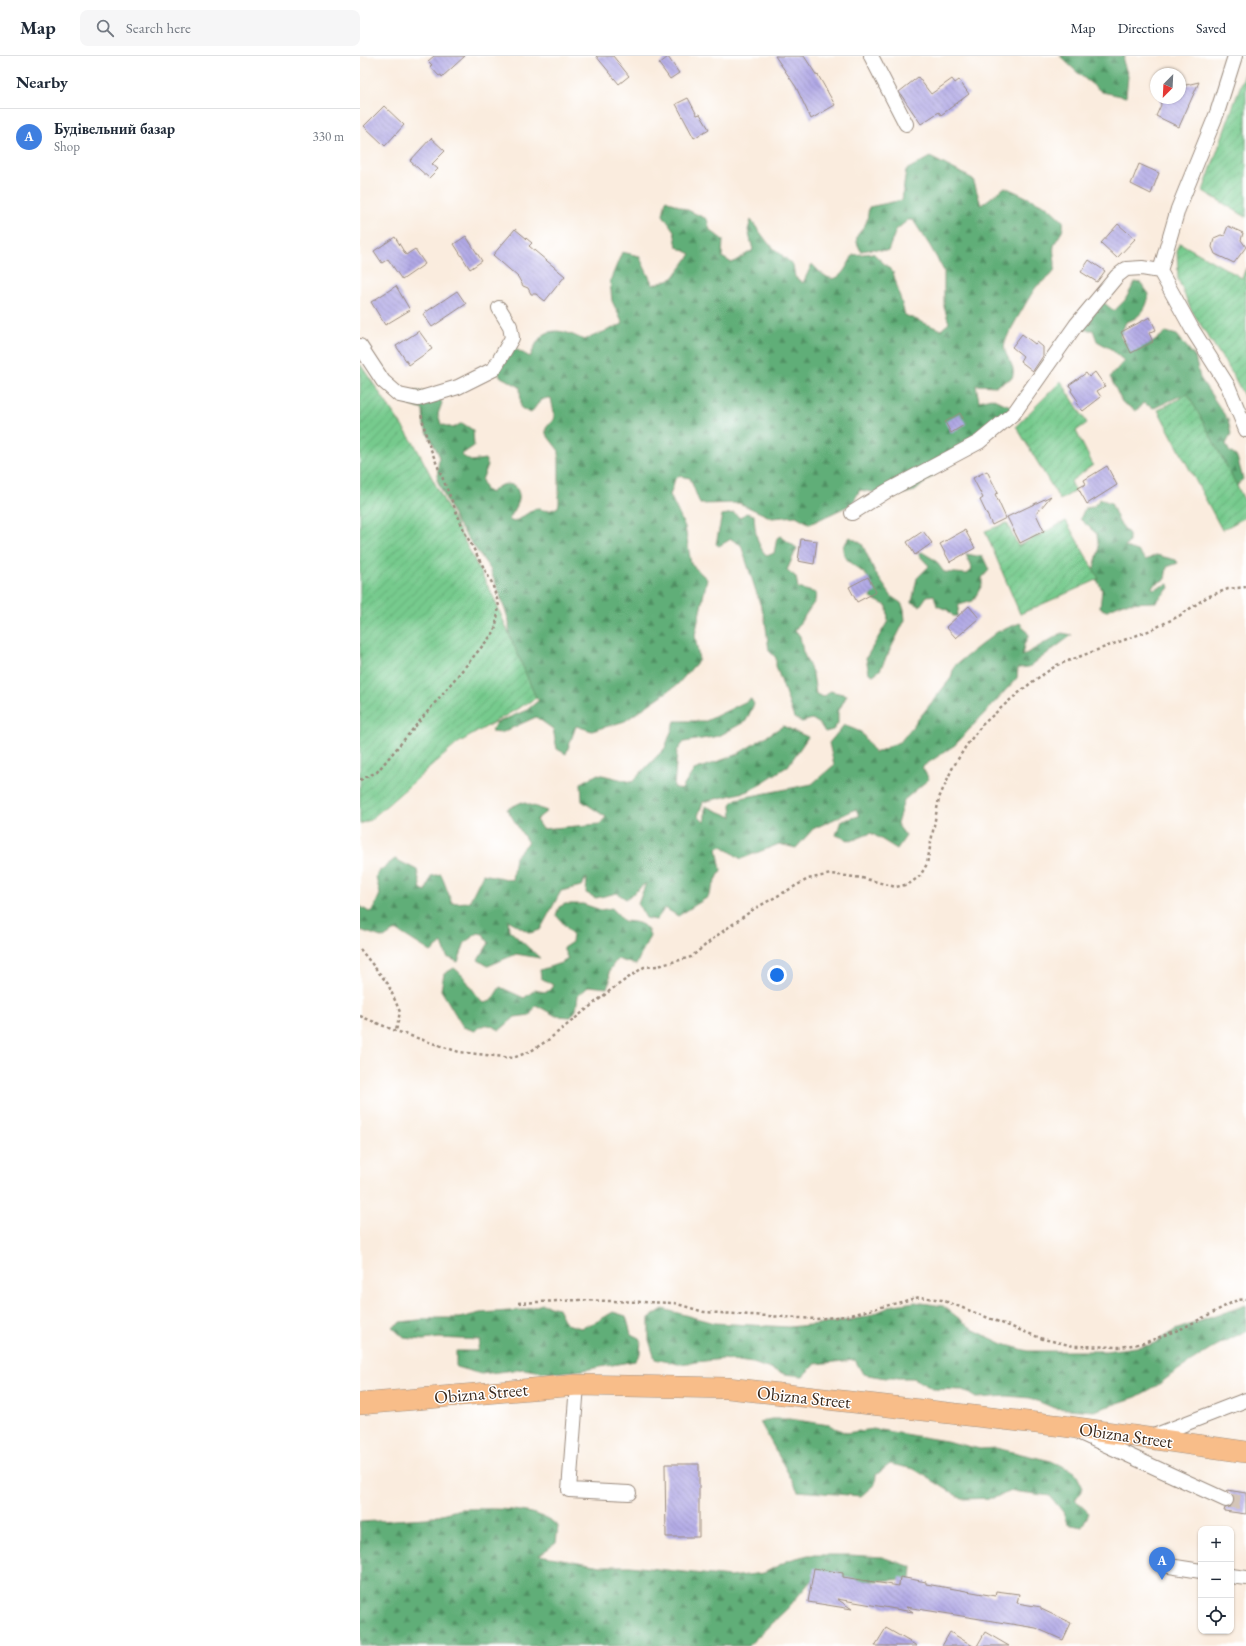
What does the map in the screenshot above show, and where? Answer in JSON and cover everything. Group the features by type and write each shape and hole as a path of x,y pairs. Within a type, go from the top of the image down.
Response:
{"highway":[{"name":"Obizna Street","path":"360,1404 577,1385 728,1388 1063,1426 1246,1452"}],"street":[{"path":"871,56 906,124"},
{"path":"1235,56 1217,113 1178,209 1160,271 1192,329 1228,386 1246,430"},
{"path":"852,513 887,491 979,442 1014,413 1076,325 1117,276 1126,269 1142,268 1160,271"},
{"path":"360,346 383,381 399,395 418,399 458,387 494,369 512,338 510,326 499,308"},
{"path":"577,1385 569,1490 629,1493"},
{"path":"1150,1438 1246,1400"},
{"path":"1063,1426 1226,1500"},
{"path":"1163,1565 1198,1571"},
{"path":"1234,1576 1246,1578"}],"path":[{"path":"360,780 377,772 495,631 499,606 492,583 465,533 427,440 418,399"},
{"path":"360,1016 396,1031 458,1052 513,1058 531,1051 548,1040 612,989 644,967 658,966 691,957 719,934 754,909 808,879 831,874 862,878 896,887 909,884 920,876 927,864 939,798 952,768 978,730 999,710 1032,682 1057,665 1151,630 1179,616 1207,597 1228,589 1246,587"},
{"path":"360,949 388,984 400,1012 396,1031"},
{"path":"518,1303 579,1300 674,1303 704,1312 816,1319 847,1316 920,1297 942,1300 1043,1339 1074,1346 1120,1347 1144,1343 1183,1328 1237,1300 1246,1299"}],"green space":[{"path":"1060,56 1125,56 1123,61 1128,76 1126,97 1102,92 1080,75"},
{"path":"1246,70 1246,217 1203,191"},
{"path":"930,157 973,179 981,205 1005,187 1048,207 1063,221 1062,232 1054,246 1055,267 1053,273 1050,277 1037,286 1006,338 1004,347 1013,368 1012,378 996,386 976,385 979,401 991,398 1013,407 915,491 895,496 860,490 852,504 810,524 796,516 772,518 739,503 700,504 690,478 679,476 675,479 670,495 685,527 691,564 707,579 695,635 699,660 677,685 625,721 592,731 576,726 566,754 557,749 553,729 536,717 501,733 491,732 496,723 527,710 539,700 525,691 510,655 509,621 490,569 457,523 437,480 439,455 424,426 423,410 404,403 400,398 407,390 437,393 442,403 438,414 441,424 453,428 462,423 473,430 474,446 461,455 471,461 485,459 488,465 482,480 486,490 491,493 496,488 505,484 515,486 518,491 519,499 509,520 514,522 536,508 542,510 555,509 558,507 559,503 559,451 546,434 546,428 554,419 551,398 542,400 537,404 531,413 521,408 520,387 501,377 498,373 514,348 530,357 538,341 546,333 557,331 574,335 584,340 623,324 612,301 610,281 622,252 639,256 653,285 673,278 691,254 677,247 674,231 663,215 666,200 707,219 710,230 723,240 722,257 732,263 753,250 748,230 751,220 768,243 793,265 795,277 803,283 812,264 826,276 836,278 844,270 853,255 873,253 893,272 905,315 941,330 949,323 944,307 944,271 913,220 908,220 896,230 888,251 874,249 861,251 857,240 858,234 867,220 869,207 902,200 906,170"},
{"path":"1180,243 1242,278 1246,268 1246,400 1232,373 1191,310 1178,279 1177,248"},
{"path":"1135,282 1141,283 1149,294 1147,304 1139,315 1126,322 1120,336 1131,350 1151,344 1166,332 1177,335 1195,357 1200,378 1228,420 1231,434 1226,444 1229,451 1237,457 1243,479 1234,489 1201,440 1203,422 1190,410 1187,399 1180,396 1154,408 1143,403 1136,411 1122,402 1110,377 1124,361 1111,349 1097,341 1093,330 1085,330 1083,326 1103,302 1114,311 1125,300"},
{"path":"360,364 415,445 493,596 536,698 458,743 370,820 360,824"},
{"path":"1061,381 1087,423 1076,431 1093,465 1071,481 1075,491 1060,500 1016,426"},
{"path":"1188,394 1246,503 1246,517 1222,530 1158,410"},
{"path":"1100,499 1111,503 1119,522 1129,534 1129,542 1125,547 1138,551 1146,560 1156,555 1176,560 1178,563 1167,567 1165,579 1152,586 1153,589 1168,584 1169,588 1156,602 1123,603 1106,611 1100,608 1102,590 1093,571 1099,550 1097,534 1080,519 1085,508 1093,507"},
{"path":"734,513 740,518 746,513 754,515 758,542 763,552 767,556 774,553 777,538 780,536 797,548 787,570 796,577 798,588 816,593 815,601 795,630 800,636 803,652 813,674 816,694 824,697 830,691 847,695 838,712 838,723 833,730 825,732 820,724 812,719 802,722 794,718 776,666 776,658 769,651 765,619 741,545 731,539 719,546 716,544 722,515"},
{"path":"1066,521 1099,579 1020,614 985,531 1007,523 1018,546"},
{"path":"850,537 862,544 876,574 892,597 901,603 904,609 905,620 880,670 873,675 869,673 866,658 888,621 887,606 871,598 872,586 868,578 846,558 843,552 843,546"},
{"path":"922,552 935,560 944,572 967,574 972,570 966,554 983,557 989,570 982,578 982,585 973,601 959,605 957,616 953,616 947,610 937,606 934,595 927,596 920,606 912,602 917,578 929,566 918,554"},
{"path":"1020,623 1029,635 1024,645 1022,656 1062,633 1072,635 1029,667 1018,668 1017,678 955,745 922,767 929,779 904,800 897,824 906,836 897,849 871,833 851,841 836,835 841,821 859,816 856,809 813,829 796,848 779,844 741,859 722,846 717,848 721,870 708,897 678,916 665,908 656,920 646,918 638,904 646,883 626,899 617,893 596,898 586,893 587,878 581,886 561,891 540,930 530,933 508,920 509,930 540,958 516,954 488,966 478,960 489,943 483,934 478,933 465,942 458,962 447,957 442,943 431,952 396,930 384,938 360,930 360,906 369,912 373,910 380,894 376,877 378,872 395,859 417,870 421,889 426,891 431,876 441,874 452,903 469,902 483,874 512,880 515,857 528,843 507,809 522,802 547,811 536,820 542,829 600,824 606,817 582,801 581,783 598,774 632,782 665,748 675,721 706,721 751,699 754,704 746,721 719,736 684,742 677,751 674,787 681,790 694,770 736,755 783,726 808,737 788,766 749,791 703,802 698,816 705,823 705,806 732,817 731,804 736,799 812,784 834,765 829,743 844,725 861,732 875,753 901,741 951,678 954,666 997,632"},
{"path":"565,904 583,904 601,910 612,908 624,921 636,922 646,927 650,935 636,965 617,959 609,971 610,981 607,988 589,986 578,996 576,1010 571,1017 556,1016 536,1005 530,1015 515,1017 500,1030 487,1025 482,1026 475,1031 463,1027 441,990 444,974 454,968 484,1003 491,1001 500,987 524,998 535,990 544,992 550,990 553,985 541,978 540,970 568,959 563,948 572,942 573,935 556,915 559,907"},
{"path":"915,1302 943,1306 974,1330 1003,1344 1028,1351 1106,1351 1151,1345 1175,1330 1246,1305 1246,1331 1216,1346 1175,1372 1158,1385 1136,1397 1094,1411 1054,1408 1030,1398 1007,1396 976,1398 963,1390 933,1389 913,1378 885,1378 863,1374 855,1360 815,1364 803,1376 785,1374 753,1363 723,1359 678,1364 655,1359 649,1340 649,1318 663,1309 714,1323 789,1327 830,1323 866,1317 894,1305"},
{"path":"542,1304 558,1308 566,1324 581,1328 596,1322 613,1312 626,1316 631,1334 641,1339 640,1354 635,1361 577,1371 550,1373 523,1369 481,1374 456,1367 456,1351 477,1351 480,1340 439,1338 423,1340 404,1338 392,1327 401,1322 436,1318 460,1318 480,1313 524,1310"},
{"path":"771,1419 790,1419 829,1425 846,1433 874,1429 946,1441 980,1449 996,1448 1051,1461 1075,1472 1083,1488 1075,1500 1089,1513 1082,1527 1067,1524 1063,1512 1050,1496 1012,1491 993,1498 962,1499 914,1469 890,1464 876,1475 875,1484 861,1496 798,1491 760,1422"},
{"path":"461,1509 512,1510 538,1515 558,1526 556,1543 539,1555 601,1566 630,1566 730,1577 764,1573 789,1560 808,1555 849,1555 882,1557 912,1567 911,1579 870,1581 815,1576 788,1608 748,1646 360,1646 360,1522 427,1518"}],"building":[{"path":"434,56 465,56 442,77 441,75 439,76 430,66 432,65 428,61"},
{"path":"596,56 613,56 629,76 619,84"},
{"path":"775,56 804,56 817,76 818,75 835,105 811,119 796,87"},
{"path":"668,57 679,73 670,79 659,64"},
{"path":"918,77 931,94 952,79 955,83 959,80 969,94 941,115 939,112 921,124 899,92"},
{"path":"1199,82 1179,127 1156,116 1161,105 1186,104 1186,85"},
{"path":"688,98 697,115 700,114 709,129 694,138 676,104"},
{"path":"384,106 404,125 385,146 364,126"},
{"path":"431,138 445,151 432,164 438,169 429,178 410,161"},
{"path":"1139,164 1159,173 1151,194 1131,184"},
{"path":"1118,224 1135,239 1117,258 1101,243"},
{"path":"1228,226 1243,233 1241,240 1246,247 1234,263 1215,254 1212,247 1214,238 1221,235 1224,236"},
{"path":"515,229 532,243 529,246 565,276 545,301 536,294 531,294 528,288 523,286 518,277 493,255"},
{"path":"466,236 482,261 470,269 454,244"},
{"path":"395,237 406,255 415,249 425,264 402,280 388,259 382,263 374,251"},
{"path":"1089,260 1105,271 1097,282 1081,272"},
{"path":"396,286 410,310 385,325 371,302"},
{"path":"457,291 466,304 432,327 423,314"},
{"path":"1150,317 1156,330 1149,333 1153,342 1131,353 1121,332"},
{"path":"419,331 432,349 409,365 396,346"},
{"path":"1022,334 1035,344 1037,342 1043,347 1043,356 1033,371 1020,361 1023,356 1012,347"},
{"path":"1095,372 1105,386 1097,391 1101,397 1083,411 1076,403 1078,401 1069,385 1086,373 1089,377"},
{"path":"960,413 966,424 951,433 945,422"},
{"path":"1107,466 1117,485 1087,504 1078,488 1086,484 1084,480"},
{"path":"987,471 998,493 995,494 1006,518 992,525 980,500 983,498 973,478"},
{"path":"1051,496 1036,514 1044,531 1020,543 1007,517"},
{"path":"965,530 975,548 950,562 940,544"},
{"path":"923,531 932,543 915,555 907,542"},
{"path":"801,539 817,541 814,564 798,561"},
{"path":"868,577 876,592 857,602 849,587"},
{"path":"969,606 979,618 956,638 946,627"},
{"path":"665,1464 699,1464 699,1537 666,1537"},
{"path":"1227,1490 1246,1493 1246,1514 1224,1511 1225,1508 1231,1507 1234,1500"},
{"path":"814,1568 843,1573 843,1577 899,1586 900,1577 926,1582 926,1584 995,1596 996,1591 1019,1594 1017,1603 1041,1607 1041,1609 1071,1623 1063,1640 1036,1628 906,1607 913,1612 837,1599 852,1609 808,1602"},
{"path":"886,1628 917,1646 875,1646"},
{"path":"950,1632 973,1646 942,1646"},
{"path":"985,1632 1009,1646 977,1646"}],"tunnel":[{"path":"1226,1500 1246,1503"}],"place":[{"name":"Будівельний базар","path":"1162,1580"}]}
